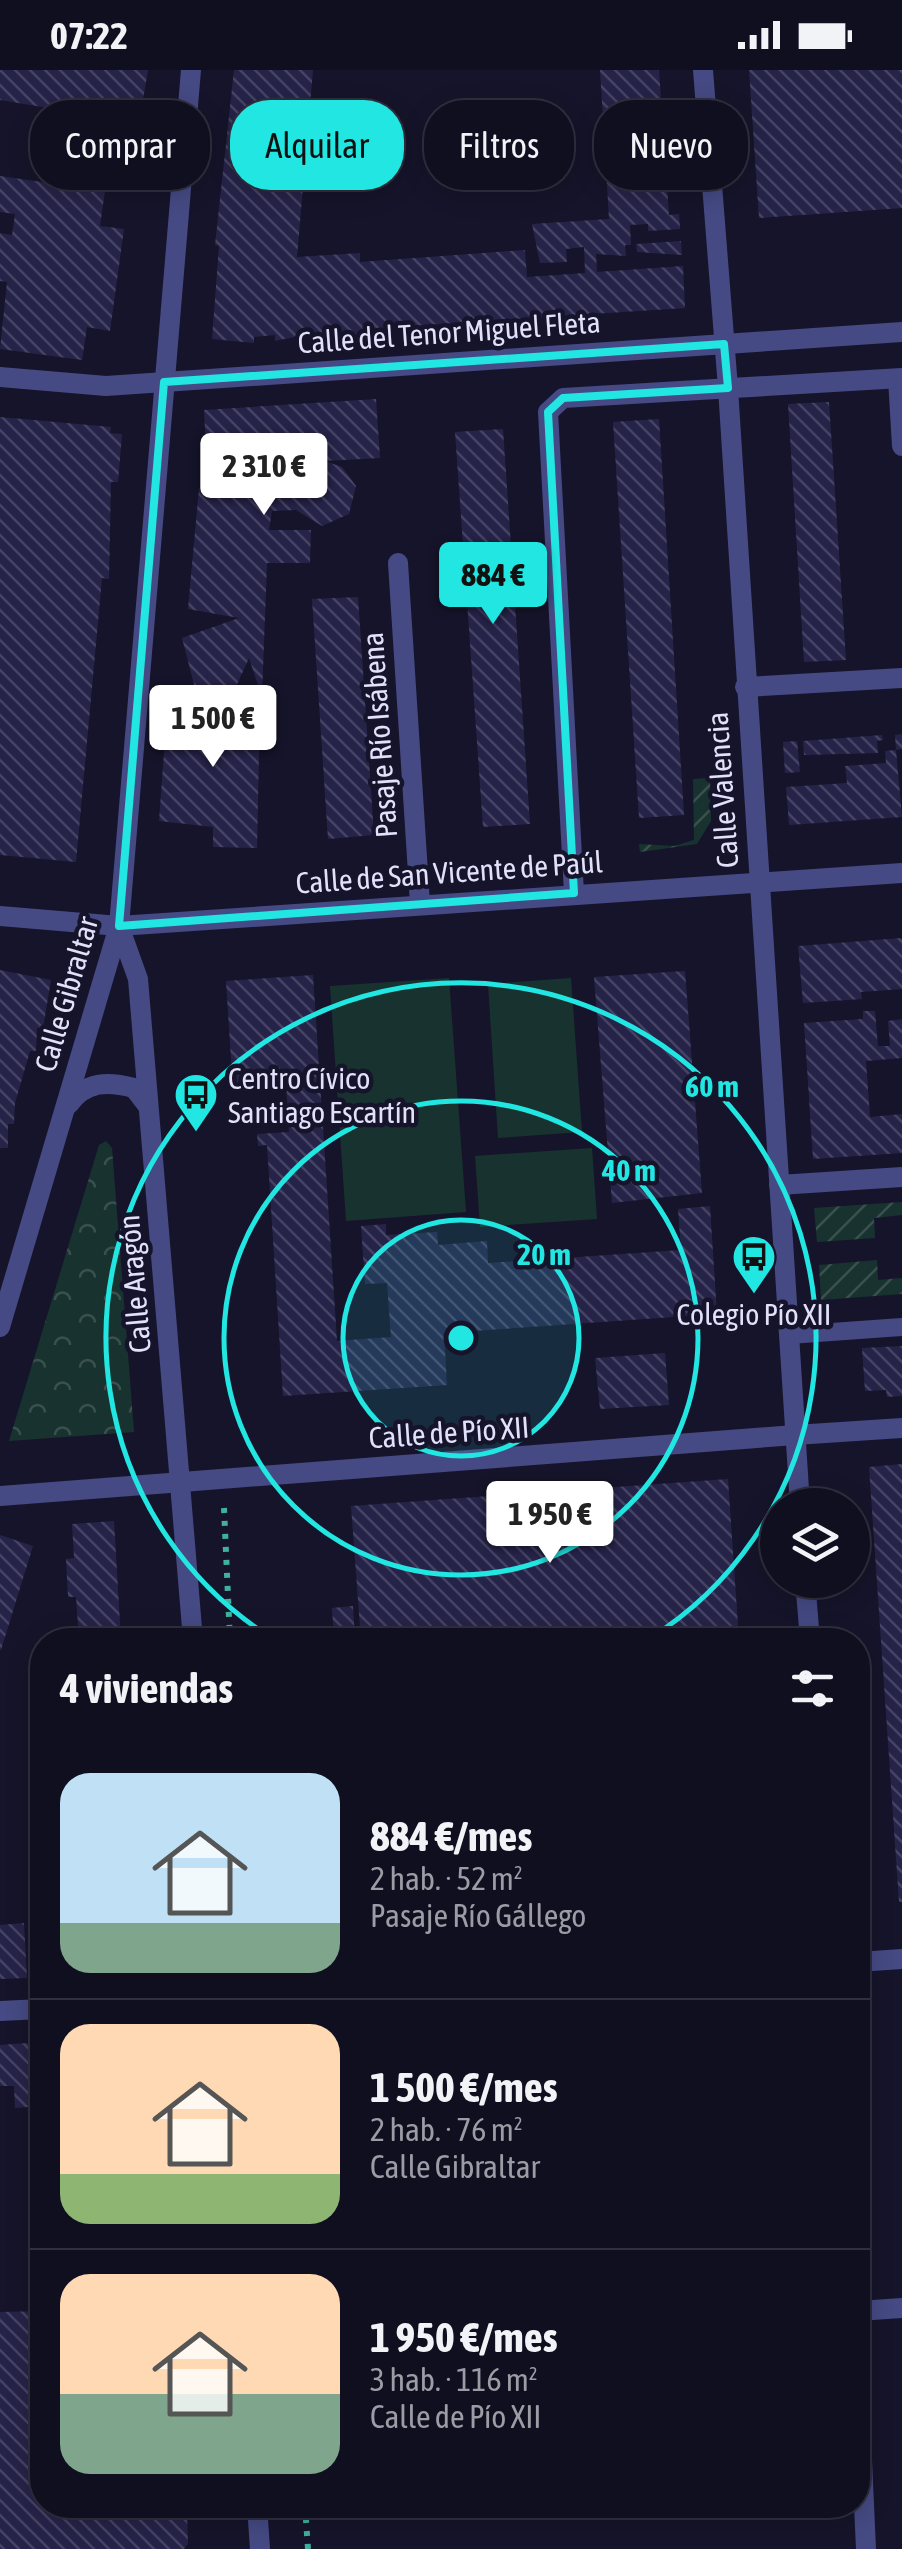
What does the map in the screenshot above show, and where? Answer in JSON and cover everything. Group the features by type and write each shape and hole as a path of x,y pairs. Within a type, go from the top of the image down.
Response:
{"street":[{"name":"Calle Gibraltar","path":"0,1326 120,926 191,70"},
{"name":"Calle Valencia","path":"703,70 728,388 799,1488"},
{"name":"Calle del Tenor Miguel Fleta","path":"0,377 106,386 902,332"},
{"path":"574,893 548,412 564,398 900,378 902,446"},
{"name":"Pasaje Río Isábena","path":"398,562 420,904"},
{"path":"745,688 902,678"},
{"name":"Calle de San Vicente de Paúl","path":"0,916 120,926 902,873"},
{"name":"Calle Aragón","path":"120,926 138,979 192,1628"},
{"path":"63,1115 79,1092 103,1083 134,1088 149,1108"},
{"path":"779,1186 902,1177"},
{"name":"Calle de Pío XII","path":"0,1496 902,1428"},
{"path":"806,1598 809,1628"},
{"path":"870,1961 902,1959"},
{"path":"0,2011 30,2010"},
{"path":"870,2310 902,2308"},
{"path":"258,2518 260,2549"},
{"path":"865,2518 866,2549"}],"lane":[{"path":"789,1334 902,1326"}],"path":[{"path":"229,1628 222,1513 226,1504 242,1497 241,1478"},
{"path":"306,2518 308,2549"}],"highlighted area":[{"path":"724,344 728,388 563,398 548,412 574,893 119,926 164,382"}],"green space":[{"path":"710,778 711,821 697,844 640,852 639,844 674,846 694,840 693,779"},
{"path":"449,978 466,1212 346,1221 330,986"},
{"path":"571,978 582,1132 498,1138 488,984"},
{"path":"106,1141 112,1148 134,1432 9,1441 99,1145"},
{"path":"592,1148 597,1219 480,1227 475,1156"},
{"path":"902,1202 902,1215 874,1218 875,1238 817,1242 814,1208"},
{"path":"877,1260 878,1280 902,1278 902,1294 821,1300 819,1265"}],"building":[{"path":"0,70 148,70 143,100 30,100 30,105 0,100"},
{"path":"234,70 313,70 310,100 231,100"},
{"path":"600,70 659,70 661,100 602,100"},
{"path":"749,70 902,70 902,208 759,218"},
{"path":"230,107 230,190 303,190 297,257 360,253 360,262 525,250 527,277 585,273 584,247 566,249 567,262 540,263 532,224 609,219 607,190 667,190 669,215 679,214 680,229 648,231 648,224 630,225 631,245 625,245 626,256 596,254 597,272 683,266 685,308 364,329 364,335 313,333 275,341 275,335 254,337 254,343 212,339 219,246 215,245"},
{"path":"0,176 30,180 30,190 105,191 100,226 124,229 110,331 87,327 82,360 0,349 7,282 0,281 0,233 12,235 15,214 0,212"},
{"path":"681,241 682,255 637,252 636,244"},
{"path":"376,399 380,458 325,461 342,467 356,486 349,514 322,526 296,510 272,511 269,530 311,530 310,563 267,563 262,697 249,658 234,691 197,696 182,638 239,618 188,609 199,488 232,492 236,483 207,469 204,410"},
{"path":"829,402 846,660 804,662 788,404"},
{"path":"0,417 111,427 110,433 122,434 118,482 111,482 109,579 102,578 76,862 0,855"},
{"path":"659,419 684,815 639,818 613,422"},
{"path":"503,429 530,824 483,827 455,432"},
{"path":"358,597 374,835 328,839 312,599"},
{"path":"235,697 260,703 257,848 213,847 213,827 159,821 168,699 233,707"},
{"path":"902,734 902,749 896,750 895,735"},
{"path":"882,735 883,740 877,741 878,753 804,755 803,741"},
{"path":"797,741 800,772 785,773 783,742"},
{"path":"896,750 902,817 789,825 786,787 847,783 845,766 886,763 885,751"},
{"path":"902,938 902,989 861,992 862,999 803,1003 798,946"},
{"path":"0,970 51,980 43,1028 37,1028 36,1051 30,1051 15,1103 14,1124 8,1124 8,1148 0,1148"},
{"path":"685,971 702,1193 612,1203 594,977"},
{"path":"313,975 337,1341 391,1337 387,1283 365,1284 361,1226 386,1224 386,1235 437,1232 438,1245 487,1241 488,1263 681,1250 678,1209 710,1206 717,1314 444,1333 447,1385 283,1396 267,1145 258,1146 257,1134 289,1132 286,1085 233,1089 226,981"},
{"path":"863,1011 875,1011 878,1046 890,1046 888,1021 902,1019 902,1058 866,1061 870,1117 902,1114 902,1153 813,1159 804,1023 863,1019"},
{"path":"902,1346 902,1396 887,1397 886,1390 865,1391 862,1348"},
{"path":"665,1353 669,1405 600,1409 595,1358"},
{"path":"902,1464 902,1902 899,1902 869,1467"},
{"path":"728,1479 738,1628 360,1628 351,1506"},
{"path":"114,1521 120,1628 78,1628 76,1597 68,1597 66,1559 74,1558 72,1524"},
{"path":"0,1535 33,1546 1,1650 0,1650"},
{"path":"353,1606 354,1628 333,1628 332,1608"},
{"path":"24,1923 27,1978 0,1979 0,1925"},
{"path":"30,2043 30,2107 15,2108 14,2086 0,2086 0,2045"},
{"path":"30,2311 30,2518 187,2518 188,2544 184,2549 0,2549 0,2312"}],"place":[{"name":"Centro Cívico Santiago Escartín","path":"196,1133"},
{"name":"Colegio Pío XII","path":"754,1295"}]}
